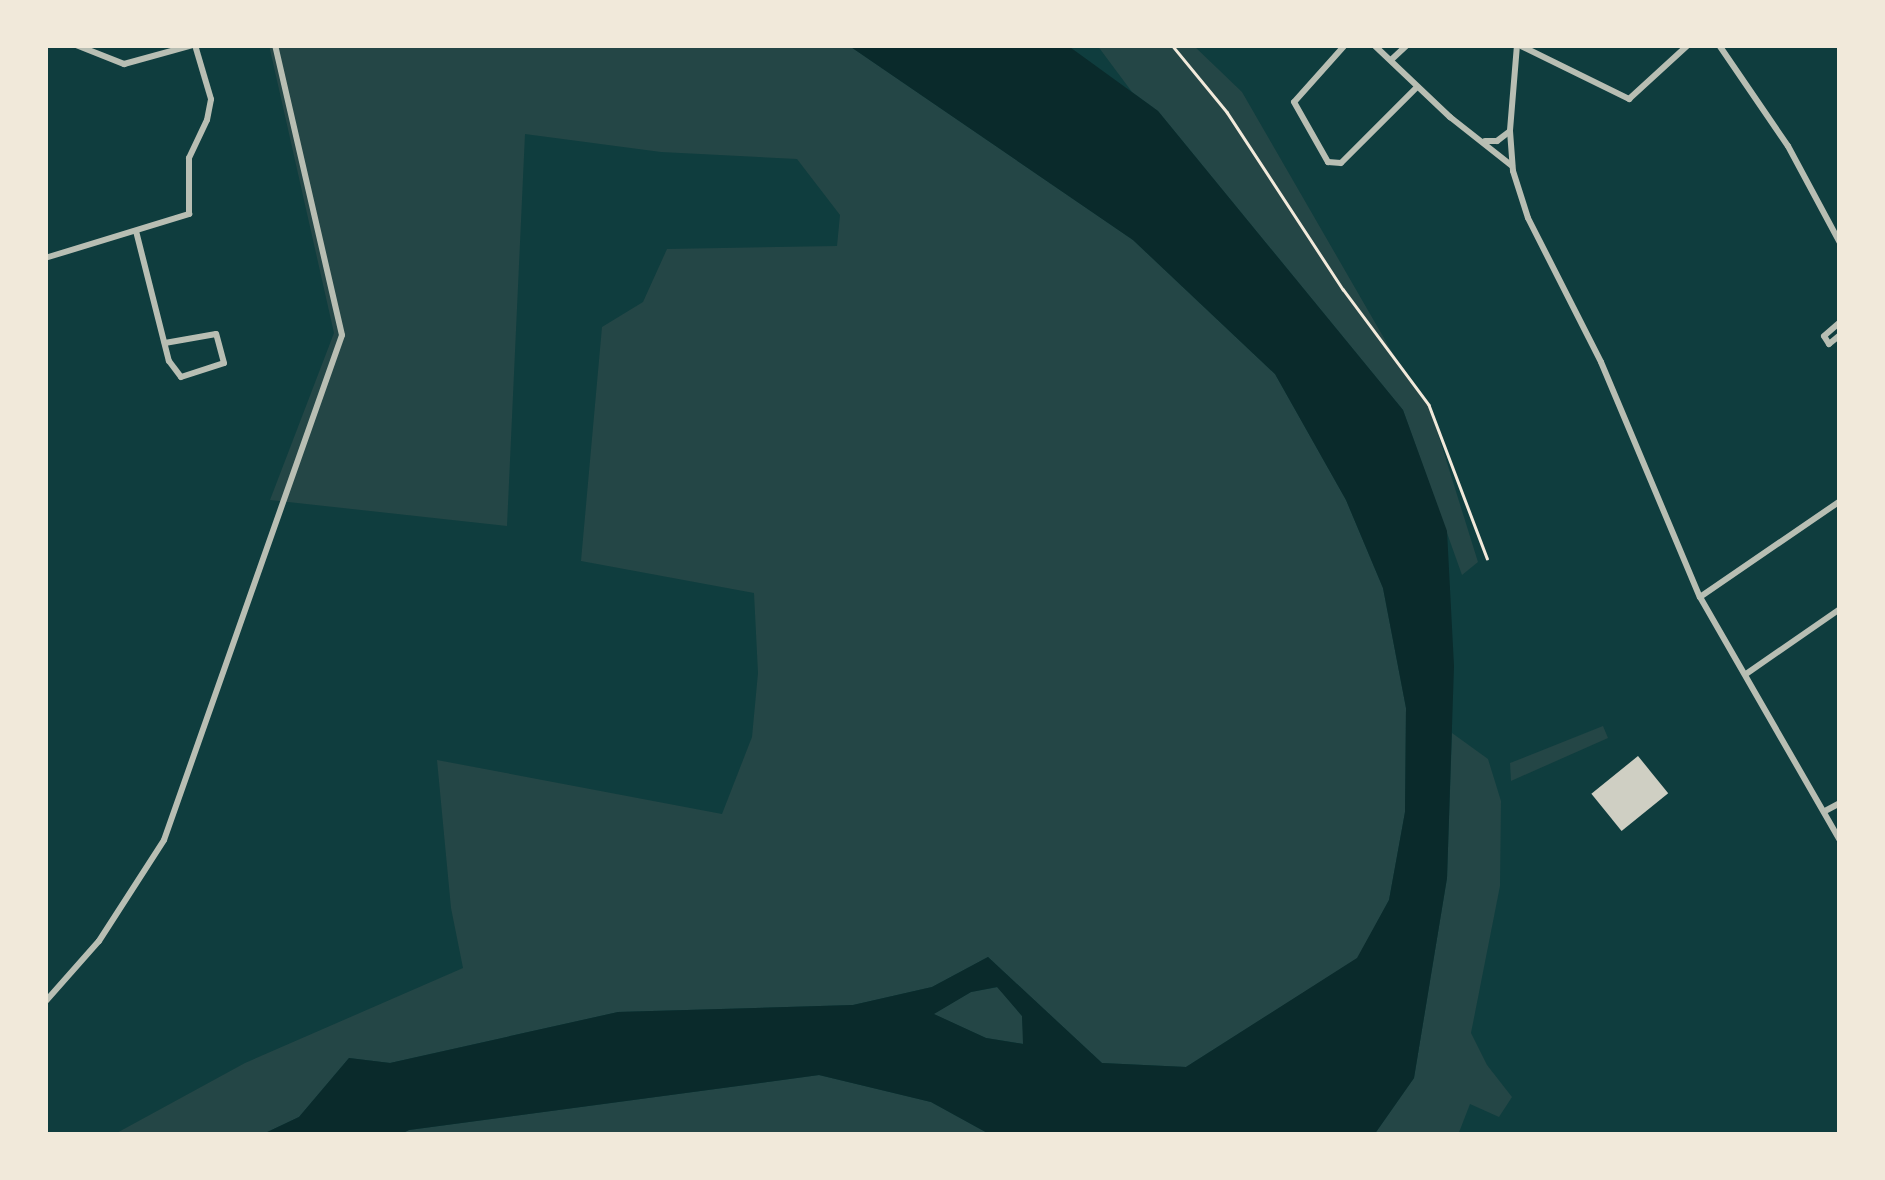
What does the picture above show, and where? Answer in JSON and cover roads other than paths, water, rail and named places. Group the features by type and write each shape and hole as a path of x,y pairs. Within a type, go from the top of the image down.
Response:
{"street":[{"path":"45,258 189,214 189,158 207,120 211,98 194,45 124,64 76,45"},
{"path":"45,1002 99,942 164,840 342,335 275,45"},
{"path":"1344,45 1294,102 1328,162 1341,162 1417,86"},
{"path":"1374,45 1513,166"},
{"path":"1391,60 1407,45"},
{"path":"1688,45 1629,100 1518,45 1510,131 1513,166 1528,218 1601,362 1700,597 1840,840"},
{"path":"1718,45 1788,146 1840,243"},
{"path":"1481,141 1498,141 1510,131"},
{"path":"136,231 169,361 181,377 224,363 216,334 166,344"},
{"path":"1840,322 1824,336 1829,344 1840,335"},
{"path":"1700,597 1840,501"},
{"path":"1746,674 1840,609"},
{"path":"1825,811 1840,803"}]}
